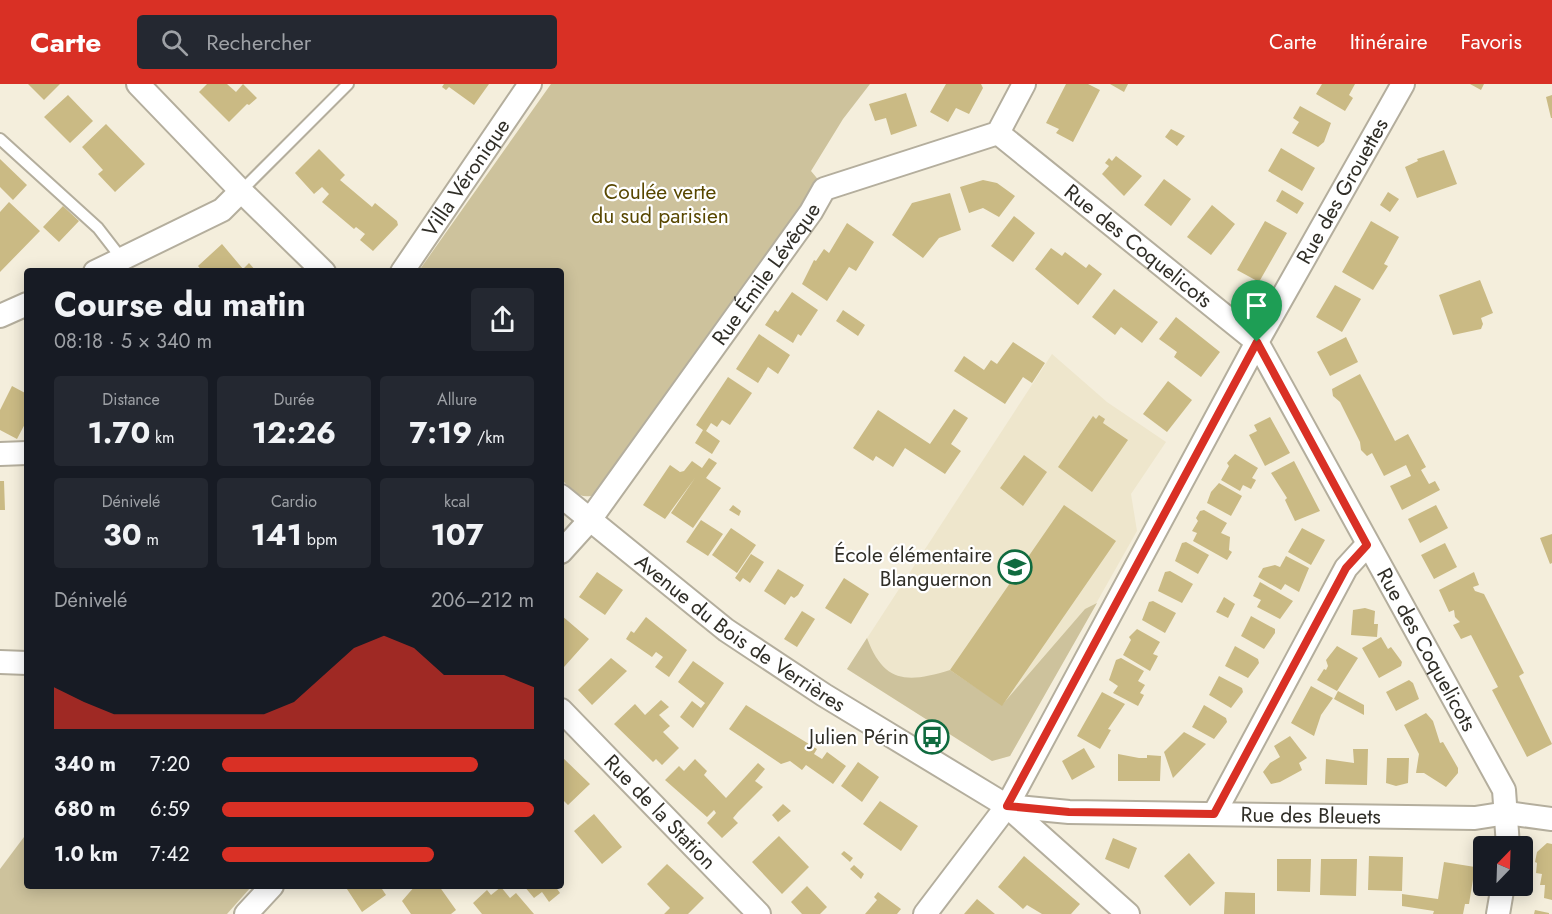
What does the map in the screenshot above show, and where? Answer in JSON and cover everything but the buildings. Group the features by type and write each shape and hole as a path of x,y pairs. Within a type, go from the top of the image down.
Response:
{"street":[{"path":"138,84 241,191 320,268"},
{"name":"Villa Véronique","path":"405,268 530,84"},
{"path":"998,133 1024,84"},
{"name":"Rue des Grouettes","path":"925,914 1007,806 1257,342 1403,84"},
{"name":"Rue des Coquelicots","path":"998,133 1257,342 1367,545 1504,789 1508,836"},
{"name":"Rue Émile Lévêque","path":"564,549 589,521 811,212 824,189 998,133"},
{"path":"104,268 222,210 241,191"},
{"path":"1,318 24,306"},
{"path":"0,454 24,453"},
{"name":"Avenue du Bois de Verrières","path":"564,499 726,630 824,695 1007,806 1128,914"},
{"path":"1214,814 1346,568 1367,545"},
{"path":"0,662 24,663"},
{"name":"Rue de la Station","path":"564,713 759,914"},
{"name":"Rue des Bleuets","path":"1007,806 1069,812 1475,818 1507,813 1552,819"},
{"path":"246,914 269,889"},
{"path":"1498,914 1501,896"}],"lane":[{"path":"241,191 348,84"},
{"path":"0,139 98,228 122,259"}],"shaded area":[{"name":"École élémentaire Blanguernon","path":"1052,354 1107,402 1166,442 1131,494 1137,531 1010,756 992,761 847,669"}],"green space":[{"name":"Coulée verte du sud parisien","path":"551,84 870,84 843,119 811,171 821,183 595,495 580,495 564,482 564,268 421,268"},
{"path":"1097,603 1010,756 992,761 847,669 867,638 881,664 890,672 910,678 950,670 1002,705 1085,609"},
{"path":"24,837 24,889 249,889 227,914 0,914 0,869"}],"place":[{"name":"École élémentaire Blanguernon","path":"1015,567"},
{"name":"Julien Périn","path":"932,737"}],"route":[{"path":"1257,342 1367,545 1346,568 1214,814 1069,812 1007,806 1234,384 1257,342"}]}
